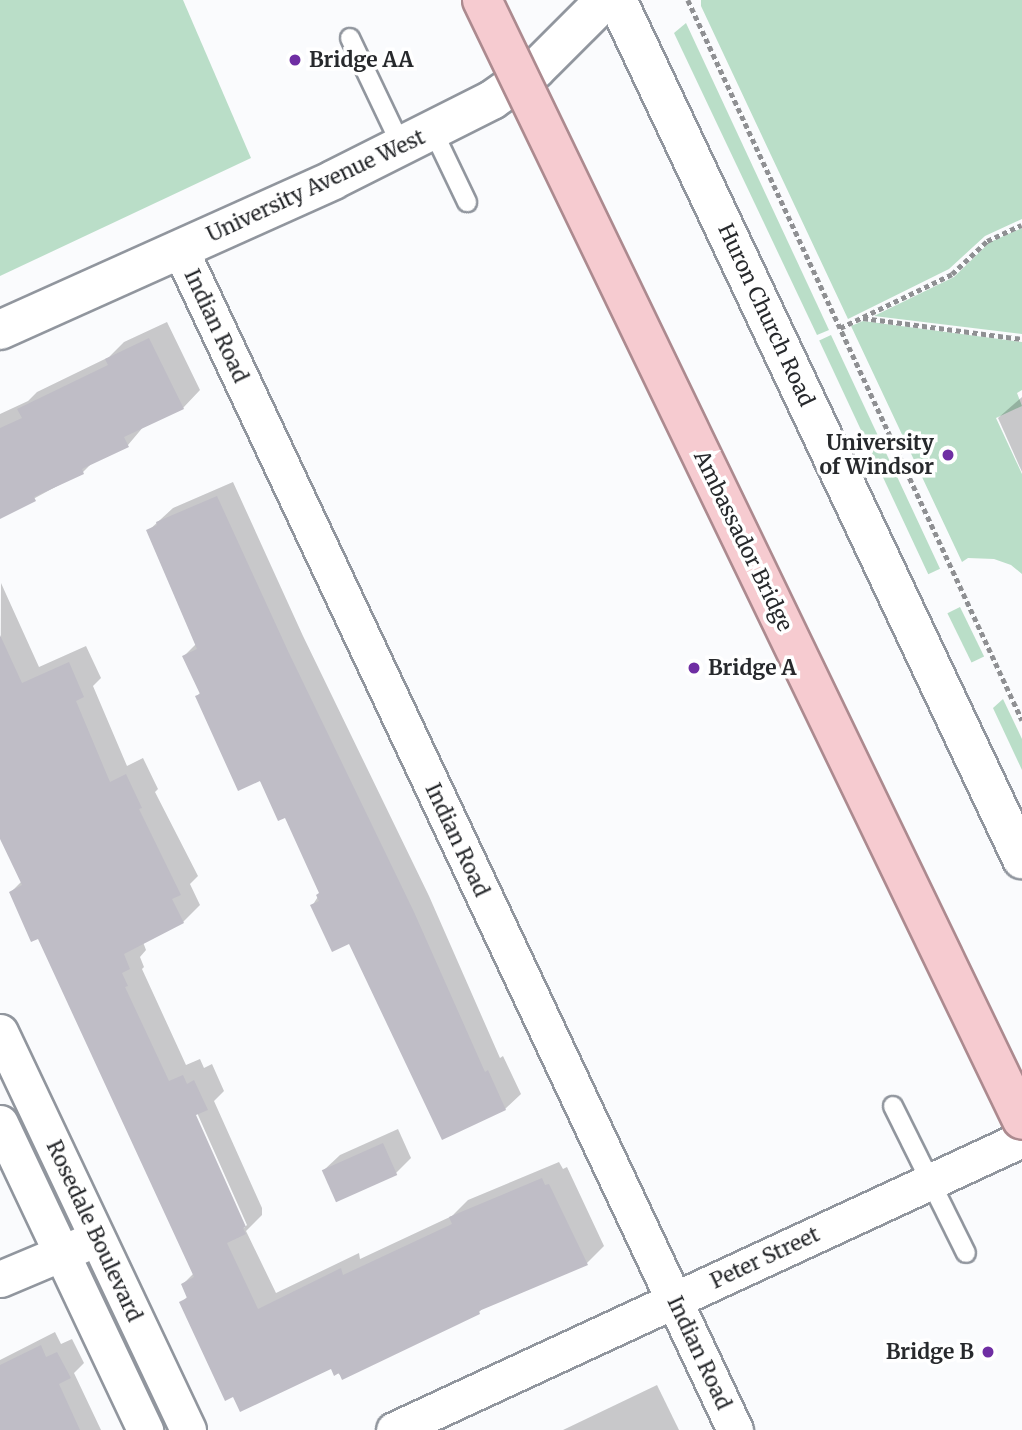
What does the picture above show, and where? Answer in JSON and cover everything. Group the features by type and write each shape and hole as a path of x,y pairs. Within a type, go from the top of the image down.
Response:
{"highway":[{"name":"Ambassador Bridge","path":"482,0 1022,1120"}],"street":[{"name":"University Avenue West","path":"0,330 418,139 492,100 536,69 605,0"},
{"name":"Huron Church Road","path":"617,0 1022,859"},
{"name":"Indian Road","path":"180,249 735,1430"},
{"name":"Rosedale Boulevard","path":"0,1032 188,1430"},
{"name":"Rosedale Boulevard","path":"0,1123 145,1430"},
{"name":"Peter Street","path":"394,1430 1022,1139"},
{"path":"0,1279 97,1238"}],"lane":[{"path":"350,38 418,139 467,202"},
{"path":"893,1107 966,1253"}],"path":[{"path":"688,0 1022,720"},
{"path":"840,328 952,274 987,241 1022,225"},
{"path":"862,318 1022,340"}],"green space":[{"path":"0,0 183,0 251,158 0,276"},
{"path":"701,0 1022,0 1022,219 985,236 949,269 848,319 701,6"},
{"path":"686,23 829,330 817,335 674,33"},
{"path":"1022,228 1022,334 874,316 954,277 990,242"},
{"path":"863,321 1022,342 1022,390 1017,393 1022,406 996,418 1022,474 1022,574 1011,565 994,559 968,558 962,562 851,326"},
{"path":"831,335 940,569 928,574 819,340"},
{"path":"960,607 984,656 972,663 947,613"},
{"path":"1003,699 1022,739 1022,770 993,708"}],"building":[{"path":"149,338 184,409 124,437 129,447 82,469 84,474 34,497 36,501 0,519 0,428 22,418 17,409 108,365 105,359"},
{"path":"217,496 288,651 414,912 485,1072 488,1070 506,1110 442,1140 349,944 332,952 310,905 319,901 316,895 319,893 285,818 278,821 260,781 238,791 195,696 200,694 182,656 197,649 146,530 157,525 156,522"},
{"path":"0,635 22,683 69,662 84,697 76,701 110,782 126,774 142,808 139,809 181,895 172,899 184,923 124,954 130,969 122,973 128,986 125,987 169,1081 183,1075 187,1084 194,1080 208,1110 196,1115 246,1227 243,1228 246,1234 227,1243 258,1309 341,1268 343,1275 452,1224 449,1217 542,1178 545,1185 549,1184 588,1265 479,1311 480,1314 342,1380 339,1373 334,1376 331,1369 240,1412 233,1397 225,1401 179,1302 187,1298 181,1284 194,1277 38,939 31,942 9,892 22,885 0,839"},
{"path":"383,1143 397,1175 336,1202 322,1170"},
{"path":"41,1345 46,1357 57,1352 71,1378 59,1384 80,1430 0,1430 0,1365"}],"place":[{"name":"Bridge AA","path":"295,60"},
{"name":"University of Windsor","path":"948,455"},
{"name":"Bridge A","path":"694,668"},
{"name":"Bridge B","path":"988,1352"}]}
